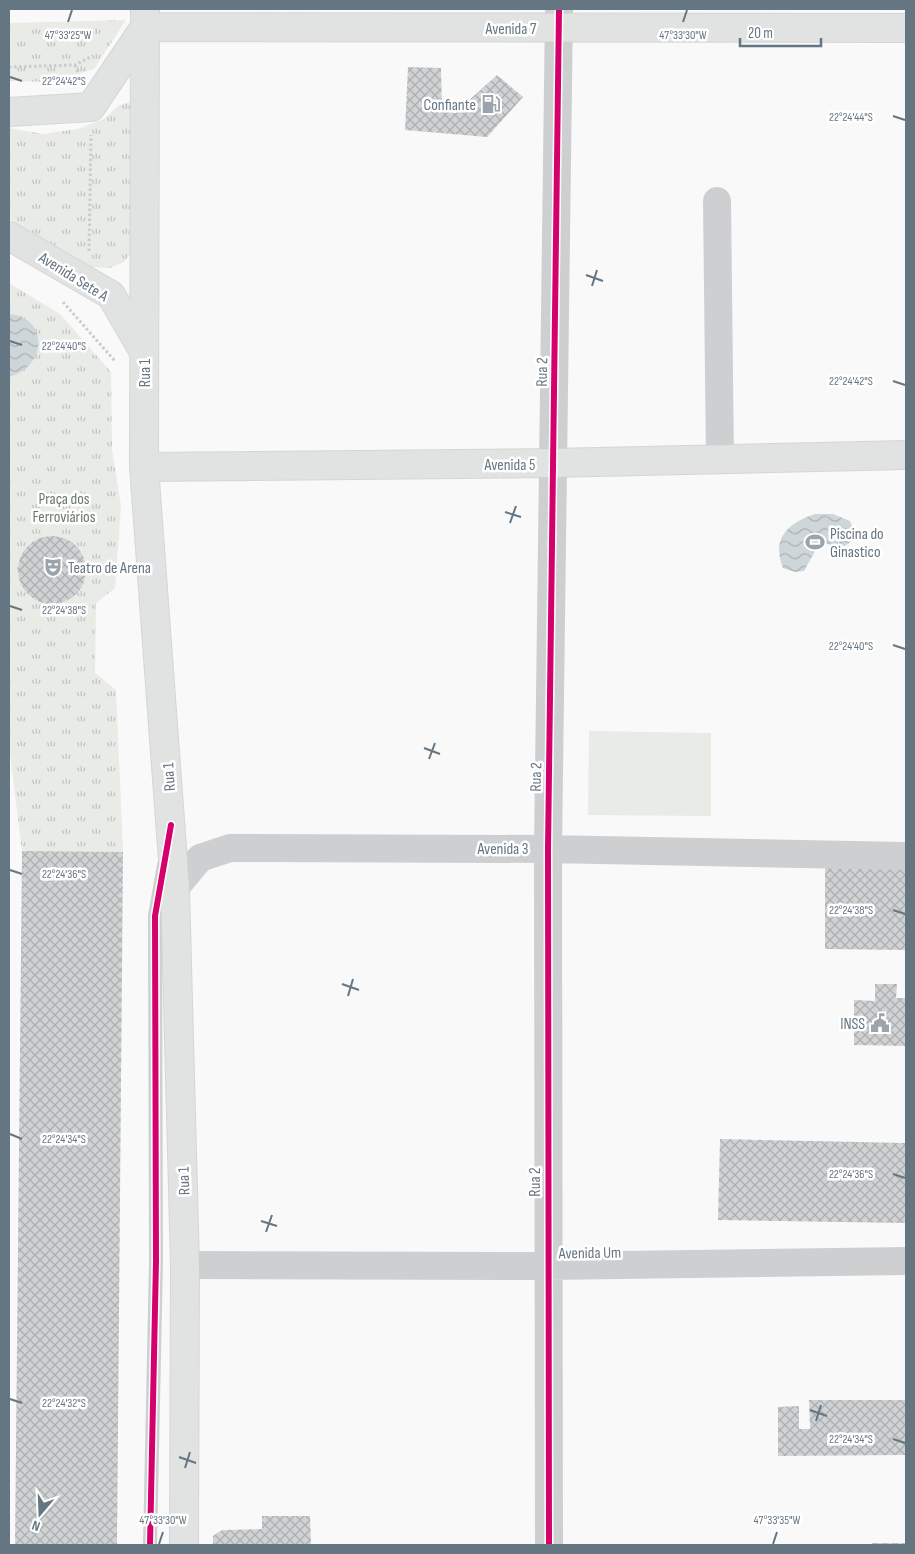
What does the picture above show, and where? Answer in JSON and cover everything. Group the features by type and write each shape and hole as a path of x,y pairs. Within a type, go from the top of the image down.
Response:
{"main road":[{"name":"Avenida 7","path":"145,18 559,18 906,28"},
{"path":"9,112 92,106 145,18"},
{"name":"Rua 1","path":"145,18 144,467 175,888 185,1265 184,1545"},
{"name":"Avenida Sete A","path":"9,236 110,295 144,352"},
{"name":"Avenida 5","path":"144,467 553,464 906,455"}],"street":[{"name":"Rua 2","path":"549,1545 548,848 559,18"},
{"path":"717,201 720,460"},
{"name":"Avenida 3","path":"175,888 200,858 230,848 548,848 906,856"},
{"name":"Avenida Um","path":"185,1265 548,1266 906,1261"}],"lane":[{"path":"150,1545 156,1260 155,916 171,825"}],"path":[{"path":"9,67 75,65 92,56"},
{"path":"75,65 92,106 88,254 80,277"},
{"path":"58,299 66,303 121,368"}],"green space":[{"path":"126,20 94,69 54,82 9,81 9,23"},
{"path":"129,102 134,123 134,249 124,262 110,268 92,267 9,219 9,128 43,134 78,129 104,119 118,106"},
{"name":"Praça dos Ferroviários","path":"9,283 60,314 111,372 112,450 121,506 115,588 96,603 95,673 116,690 123,852 22,851 9,745"},
{"path":"589,731 711,733 711,816 588,815"}],"water":[{"path":"9,314 22,317 31,323 36,332 38,342 37,352 32,362 24,370 12,376 9,376"},
{"name":"Piscina do Ginastico","path":"815,514 833,514 850,521 854,531 853,540 845,546 826,544 818,546 804,571 795,572 783,568 779,548 784,533 797,522"}],"building":[{"name":"Confiante","path":"408,67 441,68 442,111 455,113 497,75 523,97 487,137 405,130"},
{"name":"Teatro de Arena","path":"52,536 65,538 76,546 84,557 86,570 84,583 76,594 65,602 52,604 39,602 28,594 20,583 18,570 20,557 28,546 39,538"},
{"path":"22,851 123,852 117,1545 15,1545"},
{"path":"825,866 906,866 906,950 825,949"},
{"name":"INSS","path":"875,984 897,984 896,998 906,998 906,1046 854,1045 854,1000 875,1001"},
{"path":"720,1139 906,1143 906,1223 718,1220"},
{"path":"809,1400 906,1400 906,1455 778,1456 778,1407 799,1406 799,1429 810,1429"},
{"path":"262,1516 310,1516 311,1545 213,1545 213,1536 222,1530 262,1529"},
{"path":"872,1543 906,1543 906,1545 872,1545"}],"cycle path":[{"path":"549,1545 548,849 559,9"},
{"path":"150,1545 156,1261 155,916 171,825"}],"place":[{"name":"Confiante","path":"491,104"},
{"name":"Piscina do Ginastico","path":"815,542"},
{"name":"Teatro de Arena","path":"53,567"},
{"name":"INSS","path":"880,1023"}]}
